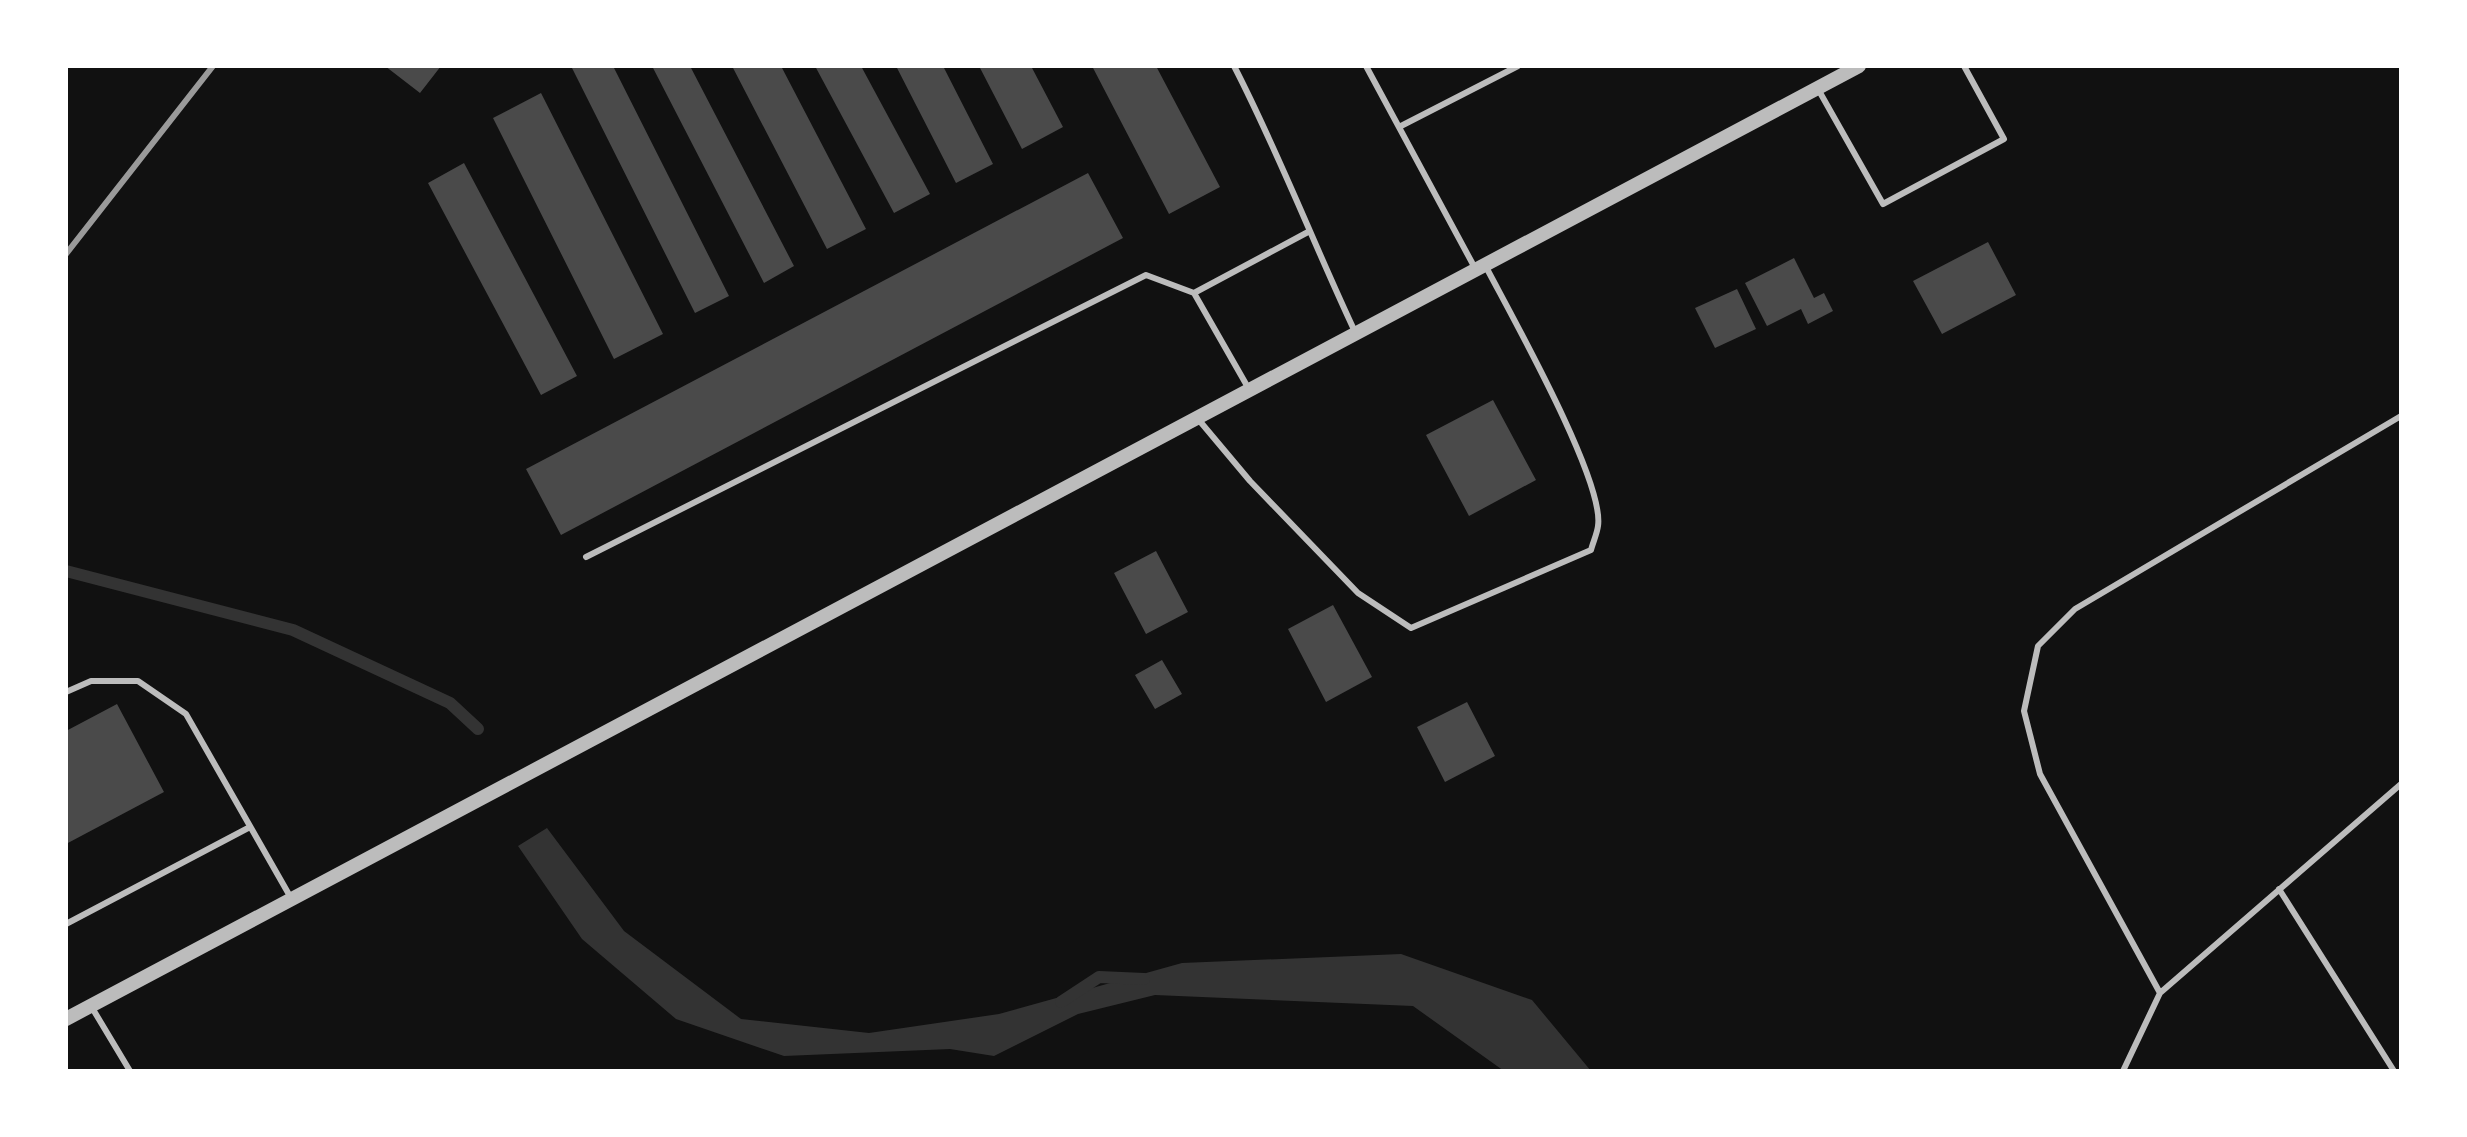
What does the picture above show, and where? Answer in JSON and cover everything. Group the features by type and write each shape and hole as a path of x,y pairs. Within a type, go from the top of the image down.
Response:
{"street":[{"path":"66,1019 1859,66"}],"lane":[{"path":"1234,66 1267,130 1308,232 1356,334"},
{"path":"1198,419 1250,481 1358,593 1411,628 1591,550 1599,524 1590,484 1569,432 1481,267 1366,66"},
{"path":"1399,127 1518,66"},
{"path":"1817,88 1883,204 2004,139 1964,66"},
{"path":"1194,293 1308,232"},
{"path":"586,557 1146,275 1194,293 1250,391"},
{"path":"2160,993 2040,774 2024,711 2038,646 2075,609 2401,416"},
{"path":"66,692 91,681 138,681 186,714 292,901"},
{"path":"2123,1071 2160,993 2401,784"},
{"path":"66,924 250,827"},
{"path":"2279,889 2394,1071"},
{"path":"91,1006 130,1071"}],"shaded area":[{"path":"547,828 624,931 741,1019 869,1033 999,1014 1182,963 1401,954 1532,1000 1591,1071 1504,1071 1413,1006 1155,995 1078,1014 994,1056 950,1049 784,1056 676,1019 582,939 518,846"}],"building":[{"path":"385,66 441,66 420,93"},
{"path":"571,66 613,66 729,296 695,313"},
{"path":"652,66 690,66 794,266 764,283"},
{"path":"732,66 781,66 866,229 827,249"},
{"path":"815,66 861,66 930,194 894,213"},
{"path":"896,66 943,66 993,164 956,183"},
{"path":"979,66 1031,66 1063,127 1022,149"},
{"path":"1092,66 1156,66 1220,187 1169,214"},
{"path":"541,93 663,334 614,359 493,118"},
{"path":"464,163 577,376 541,395 428,183"},
{"path":"1088,173 1123,238 561,535 526,469"},
{"path":"1988,242 2016,295 1942,334 1913,281"},
{"path":"1794,258 1814,298 1824,293 1833,311 1808,324 1801,309 1767,326 1745,283"},
{"path":"1737,289 1756,329 1715,348 1695,308"},
{"path":"1493,400 1536,480 1469,516 1426,435"},
{"path":"1156,551 1188,612 1146,634 1114,573"},
{"path":"1333,605 1372,677 1326,702 1288,629"},
{"path":"1162,660 1182,694 1155,709 1135,675"},
{"path":"1467,702 1495,756 1445,782 1417,727"},
{"path":"117,704 164,792 66,844 66,731"}],"waterway":[{"path":"66,571 293,630 450,703 478,729"},
{"path":"1061,1002 1099,977 1144,979"}],"railway":[{"path":"66,254 213,66"}]}
